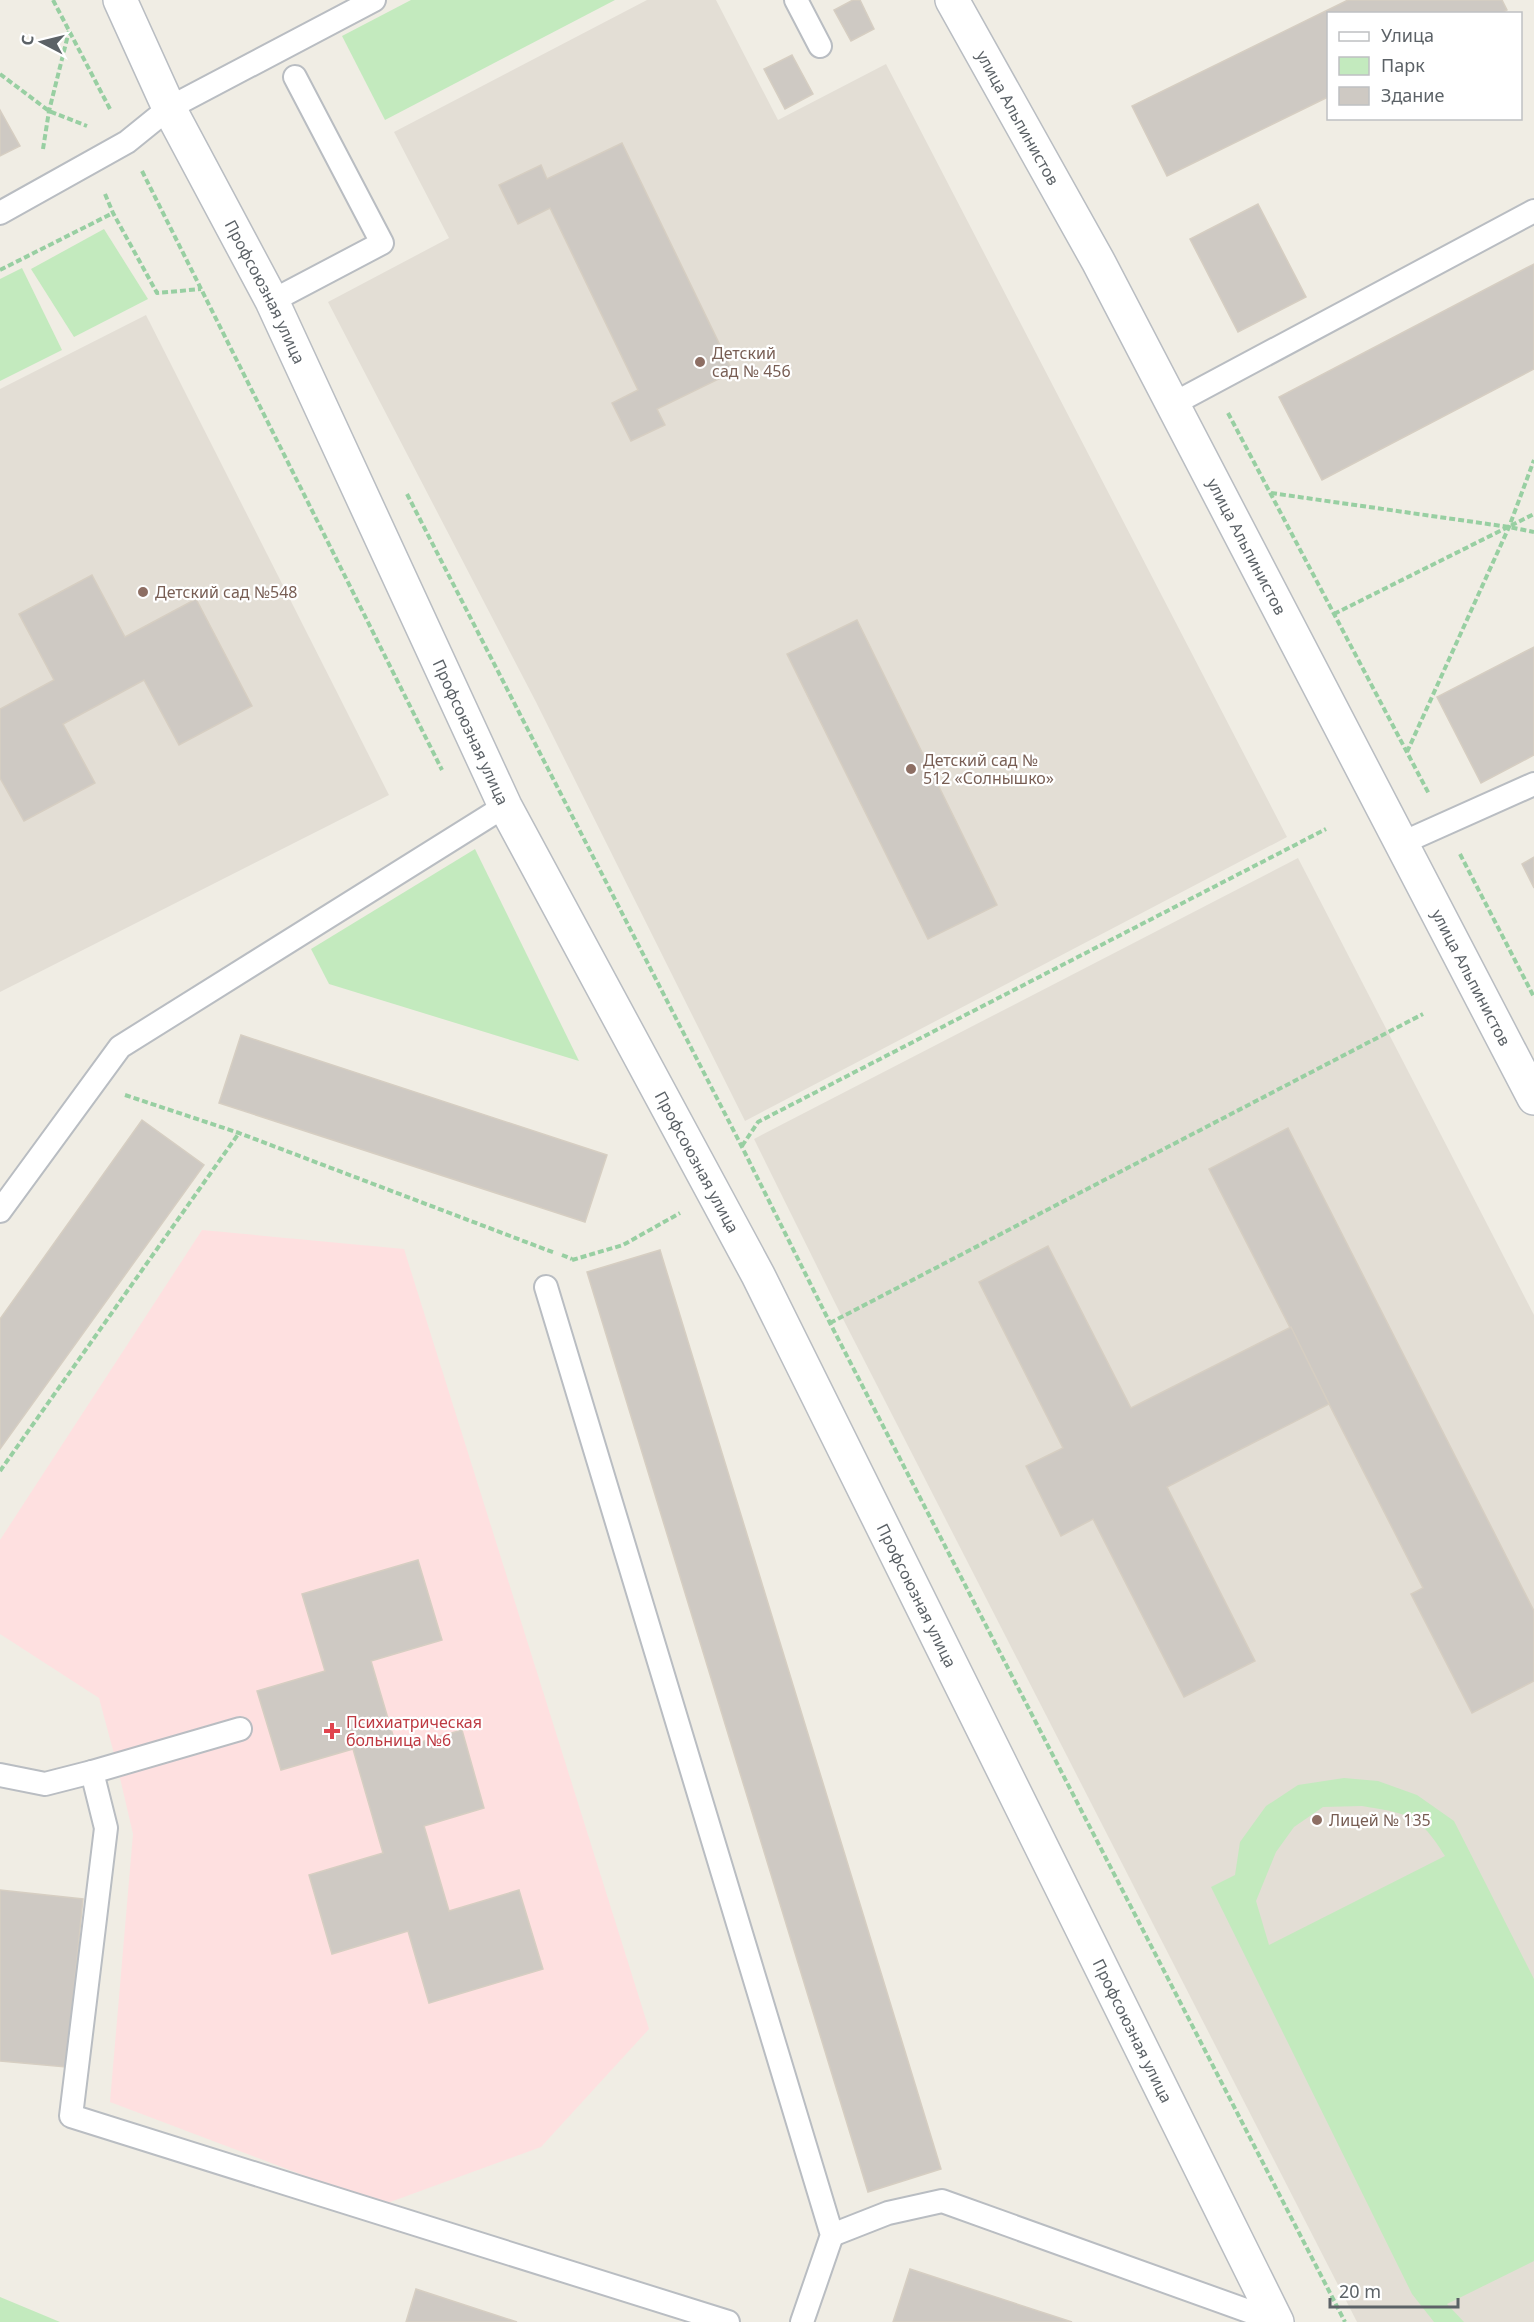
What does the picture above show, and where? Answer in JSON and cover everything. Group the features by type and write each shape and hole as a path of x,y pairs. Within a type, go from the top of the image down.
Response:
{"street":[{"name":"Профсоюзная улица","path":"120,0 169,108 272,301 505,806 758,1275 1276,2321"},
{"name":"улица Альпинистов","path":"952,0 1098,261 1534,1098"}],"lane":[{"path":"0,213 127,142 169,108 374,0"},
{"path":"796,0 820,46"},
{"path":"272,301 382,243 295,77"},
{"path":"1173,404 1534,211"},
{"path":"1402,843 1534,784"},
{"path":"0,1211 120,1047 505,806"},
{"path":"546,1287 832,2235 802,2322"},
{"path":"0,1775 45,1784 240,1729"},
{"path":"92,1772 106,1828 71,2116 728,2322"},
{"path":"832,2235 888,2213 942,2200 1276,2321"}],"path":[{"path":"53,0 127,142 446,778"},
{"path":"49,186 40,171 49,111 69,30"},
{"path":"0,74 49,111"},
{"path":"132,177 142,172"},
{"path":"104,191 113,213 157,293 201,289"},
{"path":"0,270 113,213"},
{"path":"1213,383 1534,997"},
{"path":"1407,753 1509,527 1534,460"},
{"path":"404,488 830,1323 1345,2322"},
{"path":"1270,493 1534,532"},
{"path":"1334,614 1534,514"},
{"path":"742,1147 758,1122 1326,829"},
{"path":"830,1323 1423,1014"},
{"path":"93,1084 239,1133 572,1259"},
{"path":"0,1471 239,1133"},
{"path":"546,1287 572,1259 623,1245 687,1209"}],"shaded area":[{"path":"647,0 716,0 778,120 886,64 1287,837 745,1121 536,702 328,302 449,238 394,132"},
{"name":"Детский сад №548","path":"146,315 389,795 0,992 0,389"},
{"name":"Лицей № 135","path":"1298,858 1534,1315 1534,2322 1357,2322 842,1317 754,1139"},
{"name":"Психиатрическая больница №6","path":"202,1230 404,1249 649,2029 541,2147 382,2205 110,2102 133,1834 117,1765 99,1698 0,1634 0,1540"}],"green space":[{"path":"411,0 615,0 385,120 342,36"},
{"path":"104,229 148,299 74,337 31,269"},
{"path":"22,268 62,350 0,381 0,279"},
{"path":"475,849 579,1061 329,984 311,949"},
{"path":"1344,1778 1378,1781 1417,1795 1454,1821 1534,1979 1534,2261 1447,2304 1464,2322 1434,2322 1412,2294 1211,1887 1235,1875 1240,1842 1266,1806 1298,1785","holes":["1362,1806 1391,1811 1411,1818 1428,1832 1445,1856 1269,1945 1256,1901 1276,1852 1294,1827 1323,1807"]},
{"path":"0,2297 60,2322 0,2322"}],"building":[{"path":"853,0 860,0 874,29 851,41 834,10"},
{"path":"1348,0 1502,0 1507,10 1504,12 1327,12 1327,97 1167,176 1132,106"},
{"path":"792,55 813,94 785,109 764,69"},
{"path":"0,110 20,146 0,156"},
{"path":"622,143 733,372 657,409 665,425 631,441 612,403 638,390 550,208 518,224 499,185 541,165 547,179"},
{"path":"1258,204 1306,297 1238,332 1190,239"},
{"path":"1534,264 1534,369 1322,480 1279,397"},
{"path":"92,575 125,637 196,599 252,706 179,745 144,680 63,724 95,783 24,821 0,778 0,709 54,680 19,614"},
{"path":"857,620 997,905 928,939 787,654"},
{"path":"1534,647 1534,755 1481,783 1437,697"},
{"path":"1534,857 1534,888 1522,864"},
{"path":"241,1035 607,1155 585,1222 219,1103"},
{"path":"142,1120 204,1165 0,1449 0,1319"},
{"path":"1288,1128 1534,1611 1534,1681 1472,1713 1411,1594 1423,1588 1209,1169"},
{"path":"1048,1246 1131,1408 1291,1327 1329,1404 1167,1487 1255,1661 1184,1697 1093,1519 1061,1536 1026,1466 1063,1448 979,1282"},
{"path":"660,1250 941,2169 868,2192 587,1272"},
{"path":"418,1560 442,1640 371,1661 397,1749 462,1730 484,1808 424,1826 449,1911 519,1890 543,1969 429,2003 408,1931 332,1954 309,1875 383,1853 353,1749 281,1770 257,1691 325,1671 302,1594"},
{"path":"0,1890 83,1899 66,2067 0,2061"},
{"path":"910,2269 1072,2322 893,2322"},
{"path":"416,2289 517,2322 406,2322"}],"place":[{"name":"Детский сад № 456","path":"700,362"},
{"name":"Детский сад №548","path":"143,592"},
{"name":"Детский сад № 512 «Солнышко»","path":"911,769"},
{"name":"Психиатрическая больница №6","path":"332,1731"},
{"name":"Лицей № 135","path":"1317,1820"}]}
